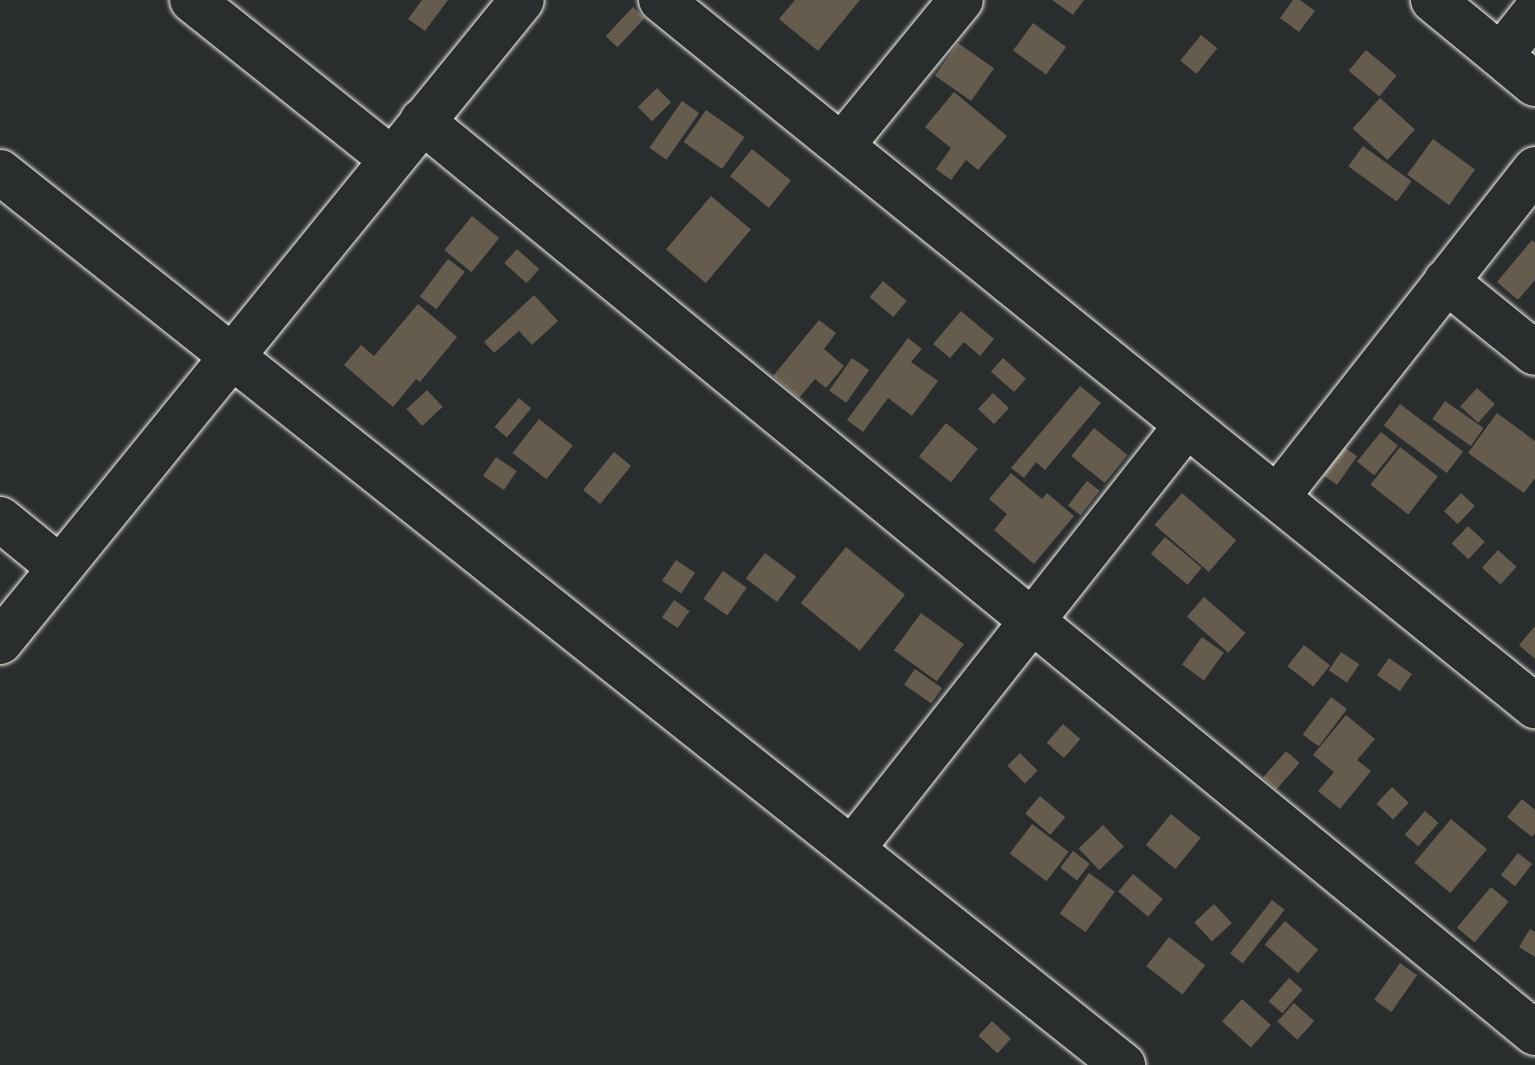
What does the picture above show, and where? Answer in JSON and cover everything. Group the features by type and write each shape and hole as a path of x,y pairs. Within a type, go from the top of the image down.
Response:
{"street":[{"path":"192,0 390,158"},
{"path":"0,642 390,158 522,0"},
{"path":"661,0 1535,706"},
{"path":"1433,0 1535,84"},
{"path":"843,144 948,5"},
{"path":"1501,55 1535,12"},
{"path":"422,121 1535,1033"},
{"path":"1278,496 1535,169"},
{"path":"0,172 1123,1065"},
{"path":"1446,281 1535,353"},
{"path":"852,849 1033,624 1186,426"},
{"path":"0,519 60,568"}],"building":[{"path":"422,0 448,0 425,31 408,19"},
{"path":"795,0 860,0 818,51 779,19"},
{"path":"1052,0 1084,0 1073,15"},
{"path":"1293,0 1300,0 1315,11 1299,32 1280,18"},
{"path":"633,7 645,18 617,47 606,36"},
{"path":"1033,23 1066,47 1046,75 1013,51"},
{"path":"1201,35 1217,48 1197,74 1180,61"},
{"path":"958,43 994,68 971,101 935,76"},
{"path":"1366,50 1397,76 1379,96 1349,71"},
{"path":"657,88 671,102 652,121 638,107"},
{"path":"954,92 1007,136 978,170 966,160 951,180 936,169 951,148 925,127"},
{"path":"1380,98 1415,129 1387,160 1353,128"},
{"path":"682,101 699,113 667,160 649,148"},
{"path":"706,110 745,137 722,169 684,142"},
{"path":"1433,139 1475,170 1449,205 1407,175"},
{"path":"1363,146 1412,181 1397,201 1348,166"},
{"path":"752,149 791,180 769,208 730,176"},
{"path":"711,196 751,229 706,283 666,250"},
{"path":"472,216 499,238 472,272 444,250"},
{"path":"1532,240 1535,243 1535,280 1518,300 1497,282"},
{"path":"517,249 539,269 527,283 504,263"},
{"path":"448,259 465,272 436,309 420,297"},
{"path":"883,281 907,301 893,317 870,297"},
{"path":"534,295 558,321 532,345 519,331 494,353 484,342"},
{"path":"418,304 457,337 420,382 416,379 393,407 344,365 361,345 374,356"},
{"path":"961,311 994,339 980,356 964,342 950,358 933,344"},
{"path":"819,320 836,333 824,349 844,366 826,388 815,379 799,398 773,376"},
{"path":"908,338 922,349 911,362 938,381 912,416 888,398 863,432 847,420"},
{"path":"852,358 869,370 846,403 829,391"},
{"path":"1003,358 1026,379 1014,392 991,371"},
{"path":"1080,386 1101,403 1045,470 1036,462 1024,478 1011,468"},
{"path":"1477,388 1495,404 1478,423 1460,407"},
{"path":"427,390 443,407 422,426 407,409"},
{"path":"993,393 1009,408 994,424 978,409"},
{"path":"519,398 531,408 507,437 495,427"},
{"path":"1445,401 1484,428 1471,446 1432,419"},
{"path":"1400,404 1463,452 1447,473 1384,426"},
{"path":"1497,413 1535,441 1535,478 1524,493 1468,453"},
{"path":"539,419 573,445 546,479 513,453"},
{"path":"946,423 978,449 951,482 919,456"},
{"path":"1094,428 1127,455 1105,483 1071,456"},
{"path":"1381,432 1398,446 1374,475 1357,462"},
{"path":"1344,447 1357,456 1337,485 1324,476"},
{"path":"1400,447 1438,477 1408,514 1370,485"},
{"path":"614,452 631,466 600,504 583,490"},
{"path":"496,457 517,471 504,490 483,476"},
{"path":"1011,473 1042,499 1047,493 1074,516 1034,564 994,530 1007,514 989,499"},
{"path":"1087,481 1100,491 1081,515 1068,505"},
{"path":"1182,493 1236,540 1209,572 1154,525"},
{"path":"1461,493 1475,506 1458,524 1444,511"},
{"path":"1468,526 1485,542 1468,559 1452,544"},
{"path":"1165,537 1202,568 1188,585 1151,554"},
{"path":"846,547 905,595 860,651 801,603"},
{"path":"1498,550 1517,567 1501,585 1482,568"},
{"path":"765,553 796,576 777,602 746,579"},
{"path":"676,560 695,573 681,594 662,581"},
{"path":"723,571 747,588 727,615 703,599"},
{"path":"1204,597 1246,633 1228,653 1187,617"},
{"path":"674,600 690,611 678,628 662,617"},
{"path":"921,613 964,644 937,681 894,650"},
{"path":"1535,626 1535,659 1519,645"},
{"path":"1202,637 1224,653 1204,680 1182,665"},
{"path":"1304,645 1330,665 1313,687 1287,666"},
{"path":"1341,652 1359,664 1347,683 1329,670"},
{"path":"1389,658 1412,674 1400,691 1377,675"},
{"path":"915,669 942,688 931,703 904,685"},
{"path":"1331,697 1347,709 1319,747 1303,735"},
{"path":"1346,715 1375,739 1357,760 1371,771 1340,809 1318,791 1334,772 1313,755"},
{"path":"1063,724 1080,739 1064,758 1047,743"},
{"path":"1286,751 1300,763 1277,789 1263,777"},
{"path":"1020,753 1038,771 1025,783 1007,766"},
{"path":"1392,787 1409,803 1393,820 1376,804"},
{"path":"1040,796 1065,817 1050,835 1025,814"},
{"path":"1522,799 1535,810 1535,833 1532,837 1507,817"},
{"path":"1425,811 1439,823 1418,846 1405,834"},
{"path":"1171,814 1201,838 1175,869 1146,845"},
{"path":"1451,819 1487,849 1450,893 1414,863"},
{"path":"1032,824 1069,852 1046,881 1010,854"},
{"path":"1103,825 1124,847 1099,870 1079,849"},
{"path":"1073,851 1090,864 1077,880 1060,868"},
{"path":"1518,853 1532,864 1515,886 1501,875"},
{"path":"1089,873 1115,892 1085,932 1060,913"},
{"path":"1133,874 1163,899 1148,917 1118,892"},
{"path":"1491,887 1509,902 1475,942 1457,928"},
{"path":"1272,900 1285,910 1243,963 1230,954"},
{"path":"1214,904 1232,923 1212,941 1194,922"},
{"path":"1285,921 1318,950 1298,973 1265,944"},
{"path":"1530,929 1535,932 1535,957 1519,947"},
{"path":"1169,937 1205,965 1182,994 1146,966"},
{"path":"1400,963 1417,975 1391,1012 1374,1000"},
{"path":"1289,978 1303,990 1282,1013 1269,1001"},
{"path":"1242,999 1271,1025 1251,1047 1222,1021"},
{"path":"1294,1003 1314,1021 1297,1040 1277,1022"},
{"path":"992,1021 1011,1039 997,1053 978,1036"}]}
